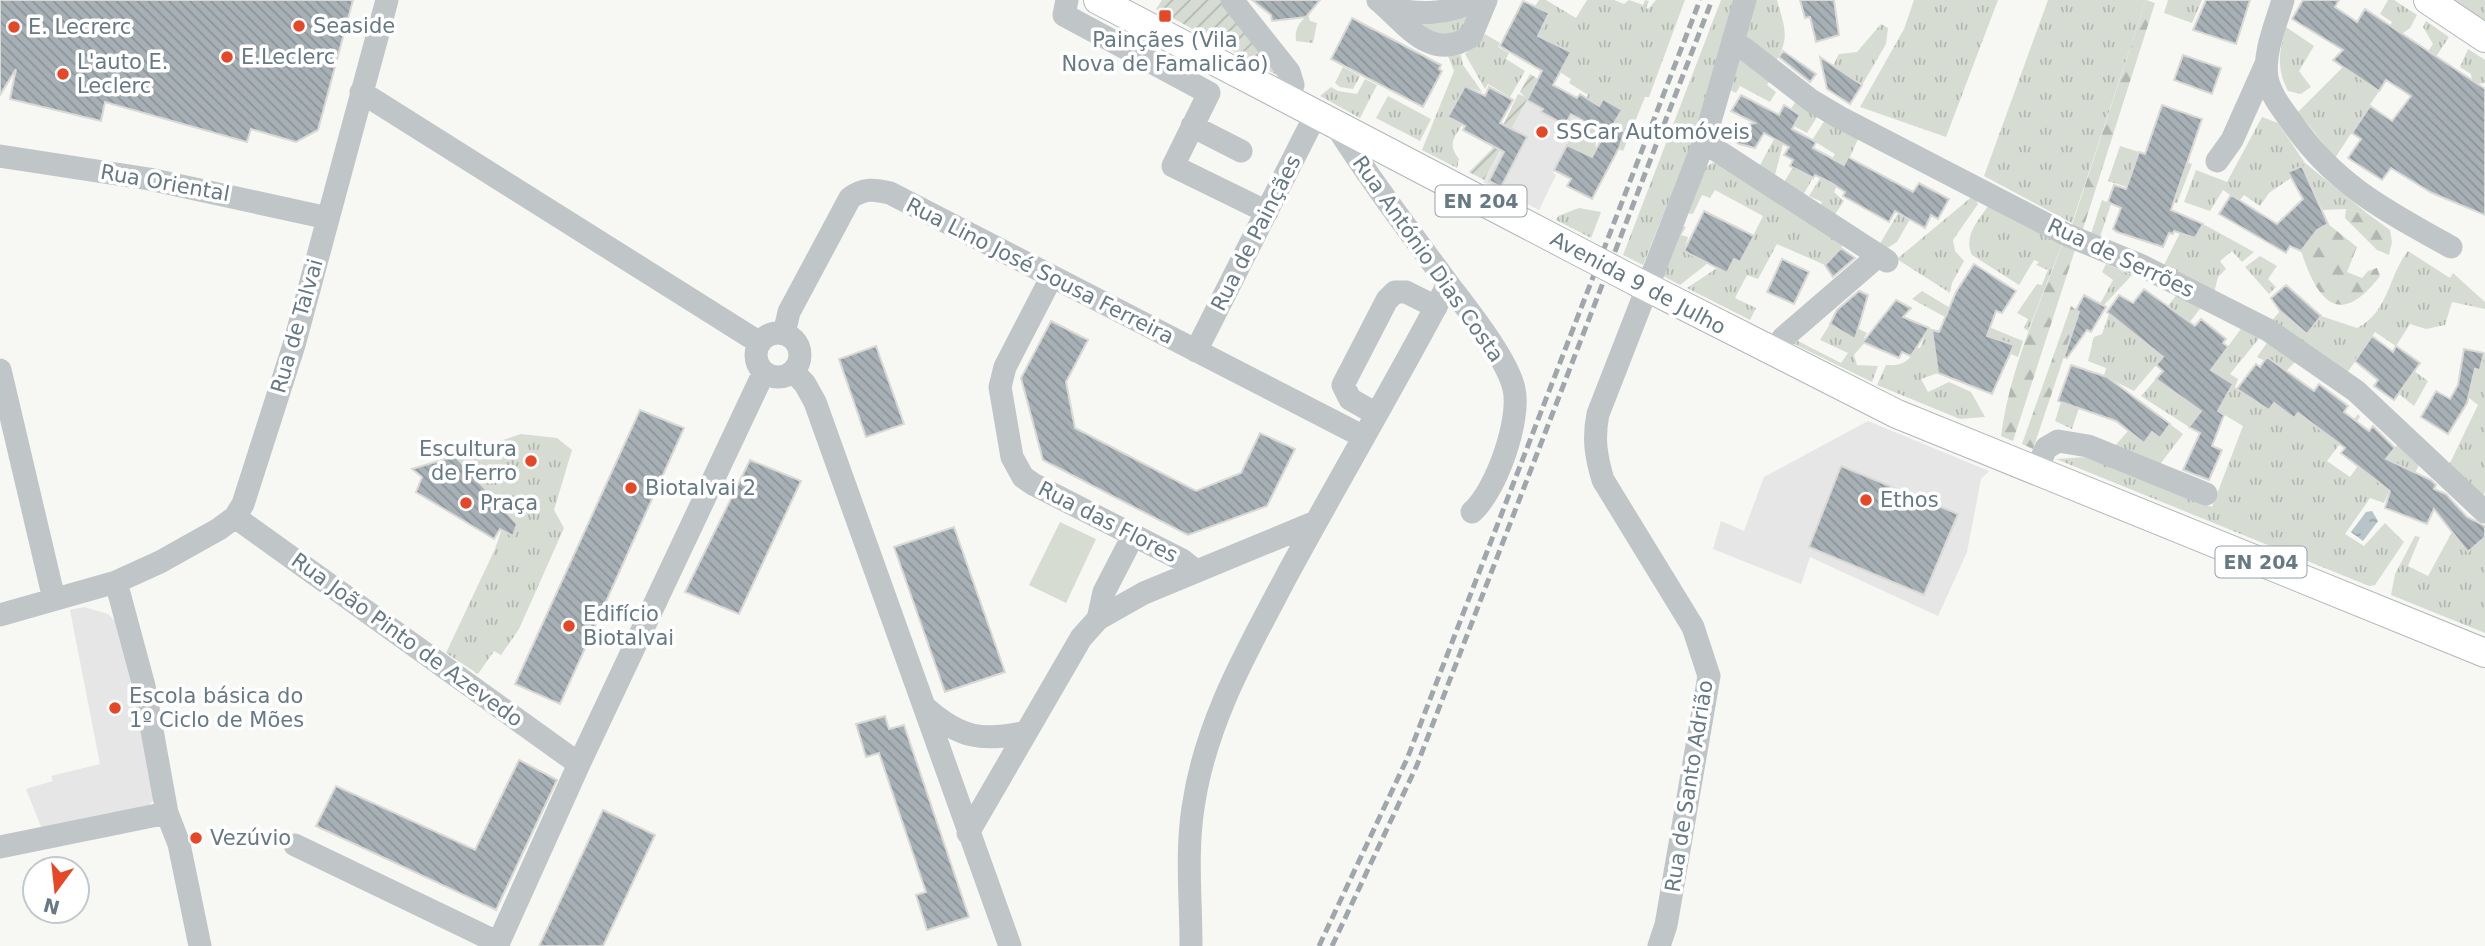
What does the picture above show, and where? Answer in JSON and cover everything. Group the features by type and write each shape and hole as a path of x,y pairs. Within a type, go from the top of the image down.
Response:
{"main road":[{"name":"Avenida 9 de Julho","path":"1098,0 1772,353 1897,414 2485,653"},
{"path":"2428,0 2485,38"}],"street":[{"name":"Rua de Talvai","path":"235,517 243,504 294,345 387,0"},
{"path":"1232,0 1289,72 1293,85 1287,99"},
{"path":"1382,4 1434,14 1458,9 1477,0"},
{"path":"1382,4 1412,34 1426,42 1446,45 1457,44 1471,36 1486,0"},
{"name":"Rua de Santo Adrião","path":"1659,946 1709,676 1693,627 1603,480 1596,456 1594,434 1598,414 1634,325 1642,285 1652,272 1704,142 1745,0"},
{"path":"2217,161 2232,140 2266,64 2283,0"},
{"path":"1065,8 1209,93 1173,166 1267,212"},
{"name":"Rua de Serrões","path":"1733,40 1812,101 1839,117 2067,235 2142,265 2268,330 2356,391 2485,512"},
{"path":"2266,64 2267,78 2277,102 2313,152 2333,173 2357,193 2451,247"},
{"path":"361,92 760,343"},
{"name":"Rua de Painçães","path":"1196,351 1267,212 1325,119"},
{"name":"Rua António Dias Costa","path":"1325,119 1448,284 1509,373 1515,396 1512,422 1494,478 1486,496 1472,512"},
{"path":"1192,126 1241,151"},
{"path":"1704,142 1883,259 1783,338 1772,353"},
{"name":"Rua Oriental","path":"0,156 149,179 328,218"},
{"name":"Rua Lino José Sousa Ferreira","path":"784,334 789,312 850,198 861,190 876,189 890,193 1364,437"},
{"name":"Rua das Flores","path":"1051,278 1006,367 1000,387 1012,457 1023,477 1033,484 1182,560 1196,571"},
{"path":"1191,946 1192,808 1209,741 1230,682 1448,284"},
{"path":"1376,414 1350,399 1343,385 1387,300 1395,292 1406,292 1436,307"},
{"path":"771,334 784,334 799,346 800,360 793,371 776,377 764,372 757,361 760,343 771,334"},
{"path":"0,370 8,437 54,600"},
{"path":"793,371 806,384 815,402 1010,946"},
{"path":"295,845 498,944 579,764 764,372"},
{"path":"2036,471 2046,448 2058,441 2088,446 2206,494"},
{"path":"0,615 116,582 160,562 235,517"},
{"name":"Rua João Pinto de Azevedo","path":"235,517 579,764"},
{"path":"968,833 1081,638 1098,619 1144,593 1316,522"},
{"path":"1098,619 1104,592 1133,536"},
{"path":"116,582 144,686 167,813 180,844 200,946"},
{"path":"927,709 960,733 993,738 1026,733"},
{"path":"0,847 167,813"}],"shaded area":[{"name":"SSCar Automóveis","path":"1538,79 1586,108 1553,173 1556,175 1539,210 1483,182"},
{"name":"Ethos","path":"1868,421 1989,471 1981,479 1967,552 1938,616 1810,557 1801,584 1713,549 1721,521 1744,531 1764,477"},
{"name":"Escola básica do 1º Ciclo de Mões","path":"84,607 108,614 116,622 134,679 154,799 147,808 42,829 26,789 53,781 51,776 100,764 70,610"}],"green space":[{"path":"1162,0 1224,0 1284,79 1156,9"},
{"path":"1539,0 1546,0 1576,18 1587,0 1614,0 1624,4 1629,0 1643,5 1645,0 1649,1 1646,8 1648,9 1656,0 1685,0 1649,97 1645,97 1623,151 1618,149 1624,132 1613,125 1622,110 1603,99 1596,110 1586,99 1588,95 1569,83 1571,79 1560,72 1535,42 1549,13 1535,6"},
{"path":"1721,0 1737,0 1717,56 1704,113 1643,265 1623,255"},
{"path":"1752,0 1777,0 1785,34 1779,56 1773,65 1738,35"},
{"path":"1914,0 1998,0 1946,137 1860,107 1904,29"},
{"path":"2048,0 2146,0 2072,223 1984,176"},
{"path":"2146,0 2155,3 2082,232 2071,228"},
{"path":"2168,0 2202,0 2192,23 2164,13"},
{"path":"2388,0 2394,0 2417,15 2410,28 2399,36 2388,30 2392,22 2380,14"},
{"path":"2450,0 2485,0 2485,24"},
{"path":"1462,12 1469,17 1464,29 1450,35 1431,36 1417,24 1441,23"},
{"path":"1308,14 1310,21 1317,23 1313,43 1296,41 1297,28"},
{"path":"2426,21 2449,37 2420,81 2412,76 2433,44 2423,27"},
{"path":"1881,24 1888,28 1886,44 1862,85 1833,66 1839,54 1857,52"},
{"path":"2286,27 2314,46 2299,71 2311,87 2301,94 2288,91 2280,67 2280,52"},
{"path":"1485,34 1500,43 1498,47 1509,53 1506,59 1525,71 1510,97 1488,84 1485,89 1465,54"},
{"path":"2468,49 2485,60 2485,83 2477,84 2473,89 2471,74 2460,67"},
{"path":"1461,55 1463,65 1482,92 1465,86 1449,116 1462,125 1453,145 1459,159 1457,168 1422,150 1454,71 1448,56"},
{"path":"1743,58 1771,78 1767,85 1776,92 1770,102 1740,86 1736,93 1730,90 1738,60"},
{"path":"1343,67 1360,76 1353,89 1340,87 1335,83"},
{"path":"2343,67 2379,91 2335,158 2298,112"},
{"path":"1530,74 1538,79 1484,180 1469,172 1492,149 1518,94 1525,97 1520,92"},
{"path":"1365,79 1377,85 1360,118 1320,96 1331,87 1357,94"},
{"path":"1388,96 1431,119 1420,141 1376,118"},
{"path":"1797,99 1817,117 1807,133 1794,126 1800,115 1791,109"},
{"path":"2262,117 2278,123 2305,163 2368,214 2346,209 2323,210 2302,166 2288,172 2291,178 2269,193 2260,206 2244,195 2239,201 2223,190 2210,211 2184,202 2196,170 2227,182"},
{"path":"1581,118 1595,127 1596,151 1592,157 1567,145"},
{"path":"1825,120 1859,137 1834,192 1844,201 1833,217 1819,208 1822,202 1809,196 1835,154 1812,140"},
{"path":"1774,139 1783,144 1774,179 1758,169"},
{"path":"2120,146 2139,152 2129,183 2186,162 2192,164 2177,203 2108,181"},
{"path":"1716,161 1844,244 1825,265 1777,244 1758,279 1747,275 1735,298 1756,308 1750,320 1687,288 1717,268 1727,273 1734,259 1740,262 1763,216 1715,190 1710,198 1702,195 1693,214 1685,213 1704,168"},
{"path":"1793,167 1813,178 1802,197 1783,184"},
{"path":"1910,193 1901,214 1910,219 1897,242 1884,250 1878,247"},
{"path":"1974,195 1978,204 1953,240 1955,251 1964,261 1952,283 1950,293 1897,259"},
{"path":"2102,200 2111,204 2099,240 2090,237"},
{"path":"1988,206 2063,242 2028,331 2024,328 2028,319 2017,313 2037,284 2042,285 2048,270 2036,265 2039,262 2034,260 2019,285 1972,255 1970,235"},
{"path":"1579,208 1601,212 1591,238 1556,220 1558,216"},
{"path":"2346,209 2368,214 2390,230 2392,242 2389,255 2377,250 2345,218"},
{"path":"2203,224 2254,252 2242,262 2232,251 2220,261 2226,269 2218,277 2214,293 2163,267 2180,233 2195,238"},
{"path":"2328,224 2357,247 2347,272 2362,278 2368,271 2377,268 2380,276 2353,302 2341,305 2322,295 2301,251 2317,230"},
{"path":"1680,225 1686,227 1681,235 1688,237 1684,251 1708,263 1680,285 1663,276"},
{"path":"2062,245 2075,250 2013,441 2001,436 2011,386"},
{"path":"2408,251 2450,278 2453,273 2485,302 2485,309 2452,302 2445,325 2426,329 2410,324 2396,346 2375,332 2345,376 2270,323 2280,311 2307,334 2321,316 2357,328 2376,313"},
{"path":"2260,256 2277,266 2268,279 2276,287 2269,294 2245,267"},
{"path":"2106,264 2132,275 2104,305 2100,304 2113,280 2102,272"},
{"path":"1922,291 1967,318 2023,341 2018,357 2011,354 2012,348 1943,357 1937,365 1938,373 1921,379 1928,392 1949,382 1971,392 1985,417 1960,419 1877,385 1886,365 1904,362 1920,348 1928,328 1947,333 1948,311 1945,317 1912,299"},
{"path":"2178,293 2203,305 2189,323 2167,307"},
{"path":"2071,306 2079,312 2033,449 2022,444"},
{"path":"2109,314 2163,357 2134,391 2104,376 2106,368 2088,361 2094,337 2102,334"},
{"path":"1830,324 1854,338 1859,329 1867,333 1864,338 1867,340 1854,355 1857,365 1878,366 1872,382 1792,343 1796,340 1841,363 1848,353 1820,340"},
{"path":"2243,326 2261,336 2230,374 2238,379 2235,387 2269,410 2282,393 2298,413 2338,440 2358,414 2360,417 2327,461 2350,477 2358,466 2372,477 2401,440 2422,459 2415,473 2394,480 2384,503 2370,498 2345,534 2364,546 2385,523 2404,542 2375,585 2369,586 2056,459 2086,457 2103,461 2212,507 2243,426 2218,411 2228,394 2188,370 2213,367"},
{"path":"2269,340 2298,359 2286,371 2257,357"},
{"path":"2485,353 2483,496 2449,465 2478,405 2468,397 2475,369 2480,370"},
{"path":"2414,371 2428,381 2414,406 2399,394"},
{"path":"2156,379 2201,411 2189,427 2141,396"},
{"path":"2061,402 2079,408 2072,429 2055,421"},
{"path":"2170,424 2183,434 2158,467 2114,447 2128,431 2144,443 2152,432 2160,438"},
{"path":"521,434 557,438 572,450 554,510 564,528 519,629 501,655 494,651 478,674 446,653 495,549 507,514 455,456"},
{"path":"1060,522 1096,539 1066,603 1029,585"},
{"path":"2452,532 2468,552 2485,537 2485,633 2391,595 2395,574 2415,536 2420,537 2408,566 2428,576"}],"water":[{"path":"2372,511 2378,521 2363,541 2351,532 2366,512"}],"building":[{"name":"E.Leclerc","path":"0,0 353,0 318,130 296,142 251,129 247,142 105,102 101,121 10,99 16,69 0,95"},
{"path":"1252,0 1320,0 1306,17 1272,21 1271,15"},
{"path":"1800,0 1834,0 1839,35 1816,42 1810,17 1805,18"},
{"path":"2206,0 2250,0 2236,44 2193,30"},
{"path":"2303,0 2339,0 2335,7 2357,22 2365,9 2485,89 2485,215 2432,193 2391,168 2382,180 2348,158 2361,139 2352,133 2370,106 2392,121 2411,96 2386,80 2379,91 2333,60 2343,50 2292,19"},
{"path":"1523,1 1549,13 1538,36 1571,52 1553,85 1577,98 1580,94 1599,106 1603,99 1622,110 1613,125 1624,132 1620,146 1592,199 1567,186 1571,179 1554,170 1567,145 1592,157 1605,133 1571,114 1565,125 1541,112 1543,109 1527,100 1542,71 1500,46"},
{"path":"1352,18 1441,65 1439,69 1442,71 1423,107 1331,59"},
{"path":"1783,51 1816,74 1810,82 1779,57"},
{"path":"2183,55 2221,68 2212,94 2174,80"},
{"path":"1820,57 1862,85 1850,104 1827,89"},
{"path":"1465,86 1485,96 1489,87 1513,100 1500,123 1527,137 1501,187 1489,181 1504,152 1463,130 1465,126 1448,117"},
{"path":"1741,95 1779,115 1784,105 1800,115 1792,129 1816,142 1813,148 1844,165 1848,157 1913,192 1919,183 1949,199 1938,219 1931,215 1925,228 1895,211 1889,222 1843,196 1845,192 1830,182 1815,175 1813,178 1790,166 1793,160 1784,155 1789,147 1764,133 1755,148 1739,144 1721,132 1755,123 1731,111"},
{"path":"2162,105 2202,119 2171,210 2203,224 2195,238 2174,231 2173,234 2169,233 2163,247 2113,229 2121,208 2108,202 2114,185 2126,189 2139,152 2145,154"},
{"path":"2302,166 2328,224 2317,230 2301,251 2290,246 2286,253 2219,214 2231,195 2277,224 2303,199 2288,172"},
{"path":"1704,211 1754,236 1740,262 1734,259 1727,273 1684,251"},
{"path":"1841,248 1855,258 1833,277 1825,265"},
{"path":"1782,259 1809,272 1794,304 1767,292"},
{"path":"1974,264 2016,291 2002,313 1996,311 1987,336 2014,345 1992,394 1938,373 1932,330 1939,332 1956,292"},
{"path":"2286,285 2321,316 2307,334 2280,311 2271,298"},
{"path":"2144,289 2195,326 2201,319 2226,339 2223,343 2228,347 2211,370 2233,384 2218,411 2224,415 2212,446 2222,450 2209,480 2183,470 2200,433 2189,427 2201,411 2156,379 2163,371 2156,365 2163,357 2107,312 2119,295 2133,303"},
{"path":"1859,291 1868,295 1855,339 1830,324 1837,310"},
{"path":"2084,295 2106,307 2091,332 2087,330 2067,358 2064,357 2079,312 2076,310"},
{"path":"1896,300 1911,308 1903,317 1929,328 1911,356 1902,352 1899,358 1863,342"},
{"path":"1051,321 1088,340 1066,382 1075,428 1196,491 1241,473 1260,433 1295,449 1267,506 1188,535 1043,460 1021,378"},
{"path":"2372,336 2393,352 2396,346 2420,363 2394,400 2374,386 2378,380 2355,361"},
{"path":"876,346 904,424 866,437 839,359"},
{"path":"2464,349 2484,353 2480,370 2475,369 2467,403 2448,434 2421,417 2436,391 2450,399 2458,385"},
{"path":"2267,357 2314,391 2319,384 2348,406 2344,412 2369,431 2373,426 2395,448 2386,459 2431,480 2436,485 2434,489 2446,494 2467,517 2485,526 2485,537 2468,552 2434,509 2427,524 2385,508 2390,491 2341,453 2345,448 2298,413 2294,418 2274,403 2269,410 2237,389 2256,364 2260,367"},
{"path":"2071,365 2107,377 2170,424 2160,438 2152,432 2144,443 2116,421 2058,401"},
{"path":"640,410 684,428 560,704 515,684"},
{"name":"Praça","path":"455,456 517,524 513,536 500,529 494,539 416,492 422,477 412,469"},
{"path":"750,460 801,481 739,614 685,592"},
{"path":"1841,466 1958,514 1924,595 1809,547"},
{"path":"954,527 1005,672 945,692 894,547"},
{"path":"885,716 889,729 904,725 969,917 927,930 916,895 926,892 879,753 866,757 856,724"},
{"path":"519,760 557,780 496,910 316,826 336,786 475,850"},
{"path":"603,810 655,835 603,946 539,946"}],"railway":[{"path":"1319,946 1407,759 1700,0"},
{"path":"1332,946 1417,765 1712,0"}],"place":[{"name":"Painçães (Vila Nova de Famalicão)","path":"1165,16"},
{"name":"Seaside","path":"299,26"},
{"name":"E. Lecrerc","path":"14,27"},
{"name":"E.Leclerc","path":"227,57"},
{"name":"L'auto E. Leclerc","path":"63,74"},
{"name":"SSCar Automóveis","path":"1542,132"},
{"name":"Escultura de Ferro","path":"531,461"},
{"name":"Biotalvai 2","path":"631,488"},
{"name":"Ethos","path":"1866,500"},
{"name":"Praça","path":"466,503"},
{"name":"Edifício Biotalvai","path":"569,626"},
{"name":"Escola básica do 1º Ciclo de Mões","path":"115,708"},
{"name":"Vezúvio","path":"196,838"}]}
